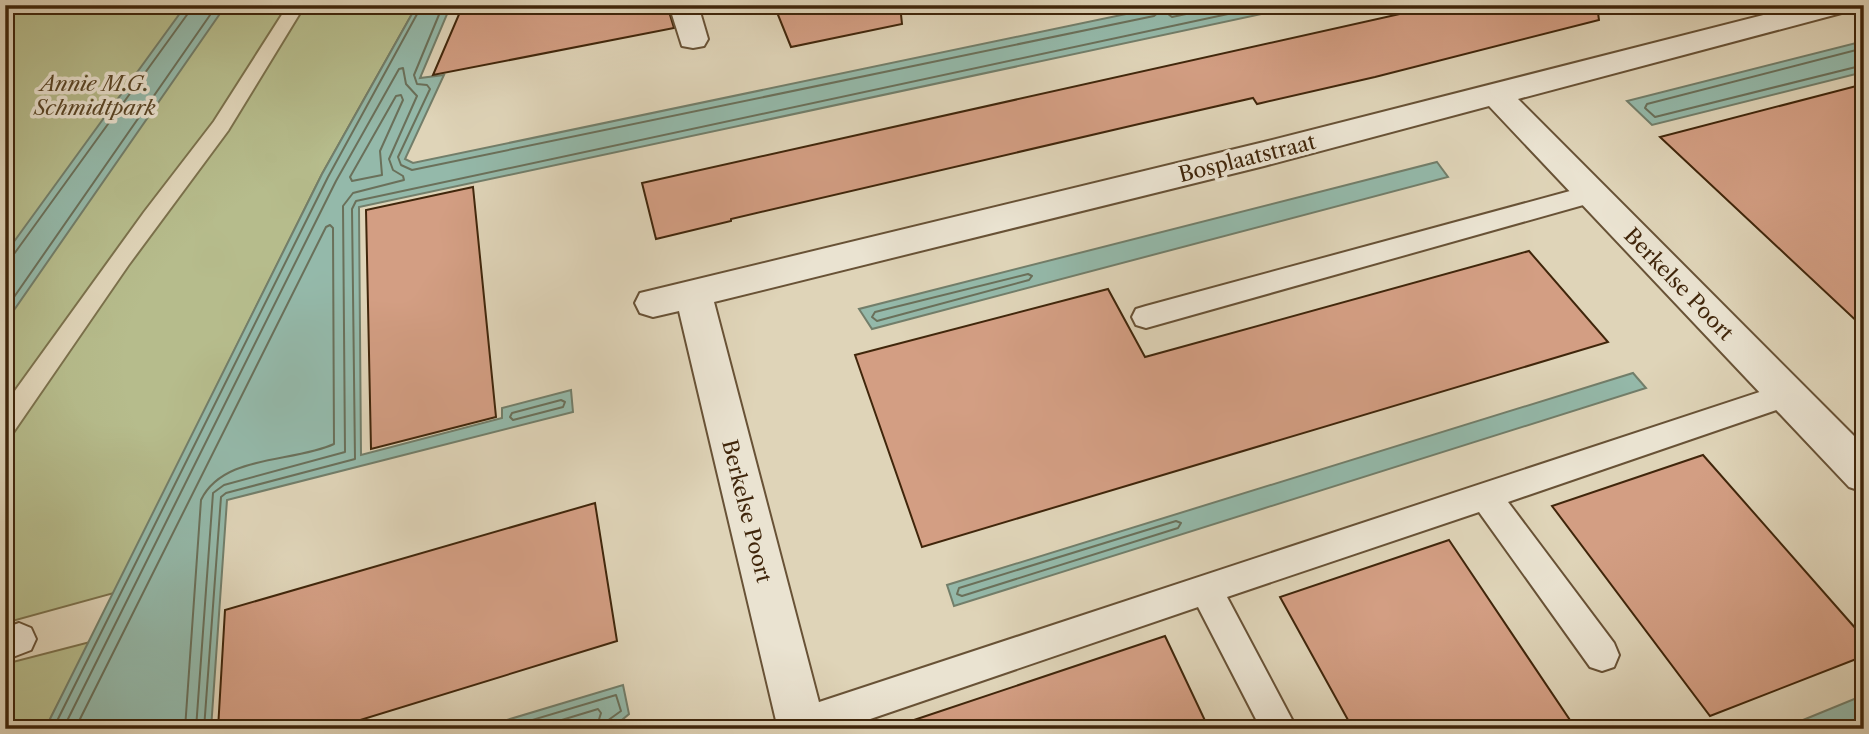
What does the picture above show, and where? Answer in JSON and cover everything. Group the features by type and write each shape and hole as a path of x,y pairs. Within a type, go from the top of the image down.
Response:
{"street":[{"path":"683,5 693,39"},
{"name":"Bosplaatstraat","path":"653,303 1251,158 1839,5"},
{"name":"Berkelse Poort","path":"1495,94 1864,474"},
{"name":"Berkelse Poort","path":"693,293 801,727"}],"lane":[{"path":"1146,317 1591,194"},
{"path":"801,727 1787,395"},
{"path":"1486,496 1602,655"},
{"path":"1206,590 1279,729"}],"green space":[{"name":"Annie M.G. Schmidtpark","path":"5,5 287,5 213,121 143,212 5,403"},
{"path":"306,5 417,5 322,174 114,593 5,623 5,446 129,266 229,131"},
{"path":"90,642 45,729 5,729 5,664"}],"water":[{"path":"186,5 226,5 5,323 5,254"},
{"path":"417,5 457,5 450,7 420,78 444,75 405,159 413,163 1169,5 1304,5 359,207 361,455 502,418 502,408 571,390 573,412 227,500 211,729 45,729 322,174"},
{"path":"1864,41 1864,72 1652,125 1627,101"},
{"path":"1437,162 1448,177 872,329 859,309"},
{"path":"1633,373 1646,388 954,606 947,585"},
{"path":"623,685 629,714 617,724 602,729 477,729"},
{"path":"1864,695 1864,726 1856,729 1781,729"}],"building":[{"path":"463,5 667,5 674,28 433,75"},
{"path":"774,5 900,5 902,24 791,47"},
{"path":"1440,5 1597,5 1599,20 1375,77 1257,104 1253,98 731,219 656,239 642,183"},
{"path":"1864,84 1864,328 1660,137"},
{"path":"473,187 496,417 371,449 366,210"},
{"path":"1529,251 1608,342 922,547 855,355 1108,289 1145,357"},
{"path":"1703,455 1864,638 1864,656 1710,716 1552,506"},
{"path":"595,503 617,641 331,729 218,729 225,610"},
{"path":"1449,540 1576,729 1353,729 1280,597"},
{"path":"1165,636 1209,729 912,729 911,721"}]}
